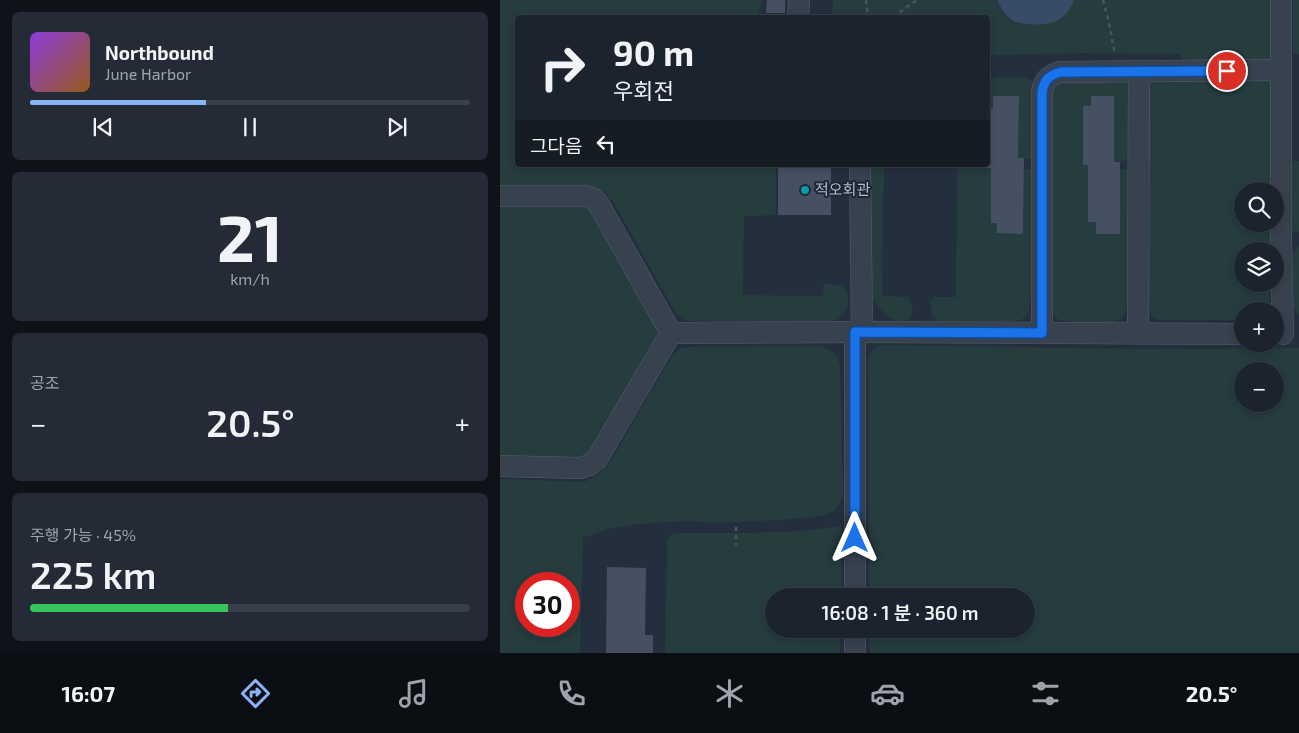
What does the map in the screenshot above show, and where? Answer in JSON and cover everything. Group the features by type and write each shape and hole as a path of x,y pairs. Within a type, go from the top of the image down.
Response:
{"street":[{"path":"798,15 799,0"},
{"path":"1281,0 1280,70 1290,240 1286,334"},
{"path":"1042,333 1042,92 1047,78 1061,72 1280,70"},
{"path":"1138,71 1138,333"},
{"path":"855,588 860,167"},
{"path":"500,196 585,196 592,198 598,203 671,333"},
{"path":"671,333 1234,334"},
{"path":"500,466 580,468 590,465 597,459 671,333"},
{"path":"855,638 855,653"}],"path":[{"path":"866,0 868,15"},
{"path":"898,15 917,0"},
{"path":"1103,0 1115,50 1116,71"},
{"path":"736,527 736,545"}],"green space":[{"path":"500,0 762,0 758,15 515,15 515,167 776,167 776,215 744,216 743,295 823,296 824,284 842,285 848,298 846,311 836,320 827,322 686,321 676,314 614,203 605,192 500,190"},
{"path":"833,0 997,0 1004,13 1030,24 1069,9 1074,0 1275,0 1274,61 1181,65 1181,54 990,55 990,15 832,15"},
{"path":"1293,0 1299,0 1299,54 1293,54"},
{"path":"1265,76 1271,78 1276,87 1276,182 1234,182 1234,232 1275,232 1275,242 1234,242 1234,292 1269,292 1269,301 1234,302 1234,320 1159,320 1150,313 1148,297 1143,297 1143,92 1151,78"},
{"path":"1019,77 1029,79 1036,85 1036,157 1031,159 1018,158 1019,96 994,96 993,109 990,109 990,78"},
{"path":"1121,77 1130,83 1131,156 1123,161 1114,162 1114,96 1092,96 1091,106 1083,106 1083,165 1088,165 1088,221 1096,222 1096,234 1120,234 1120,169 1131,171 1132,297 1127,298 1125,314 1117,322 1067,322 1056,318 1051,307 1051,82"},
{"path":"1292,161 1299,161 1299,232 1292,232"},
{"path":"870,167 884,167 882,296 908,297 912,305 911,318 904,321 892,319 882,311 871,294"},
{"path":"957,167 991,168 991,222 997,223 997,233 1023,233 1024,169 1033,169 1036,298 1030,298 1028,313 1024,318 1016,321 938,321 931,313 931,300 934,297 956,297"},
{"path":"500,201 588,201 658,331 657,338 587,457 500,457"},
{"path":"1299,246 1299,316 1292,304 1290,281 1293,253"},
{"path":"883,345 1234,348 1234,352 1284,352 1284,348 1299,348 1299,653 870,653 869,638 1035,638 1035,588 869,588 868,358 876,348"},
{"path":"818,346 833,352 838,358 840,367 843,494 840,503 834,511 814,517 720,523 686,521 638,524 607,529 583,538 580,653 500,653 500,479 584,482 598,475 611,460 673,354 681,348"},
{"path":"842,526 841,588 765,588 765,638 840,638 840,653 665,653 667,542 670,536 675,533 801,531"}],"water":[{"path":"997,0 1074,0 1069,11 1056,21 1025,24 1014,21 1006,15"}],"building":[{"path":"767,0 785,0 785,13 766,13"},
{"path":"993,96 1019,96 1018,158 1024,158 1023,234 997,233 997,223 991,223 991,168 985,167 990,167 990,109 993,109"},
{"path":"1091,96 1114,96 1114,162 1120,162 1120,234 1096,234 1096,222 1088,222 1088,165 1083,165 1083,106 1091,106"},
{"name":"적오회관","path":"778,167 831,167 831,215 778,215"},
{"path":"607,567 646,568 645,635 653,635 653,653 606,653"}],"place":[{"name":"적오회관","path":"805,190"}],"route":[{"path":"855,538 855,332 1042,333 1042,92 1047,78 1061,72 1227,71"}]}
